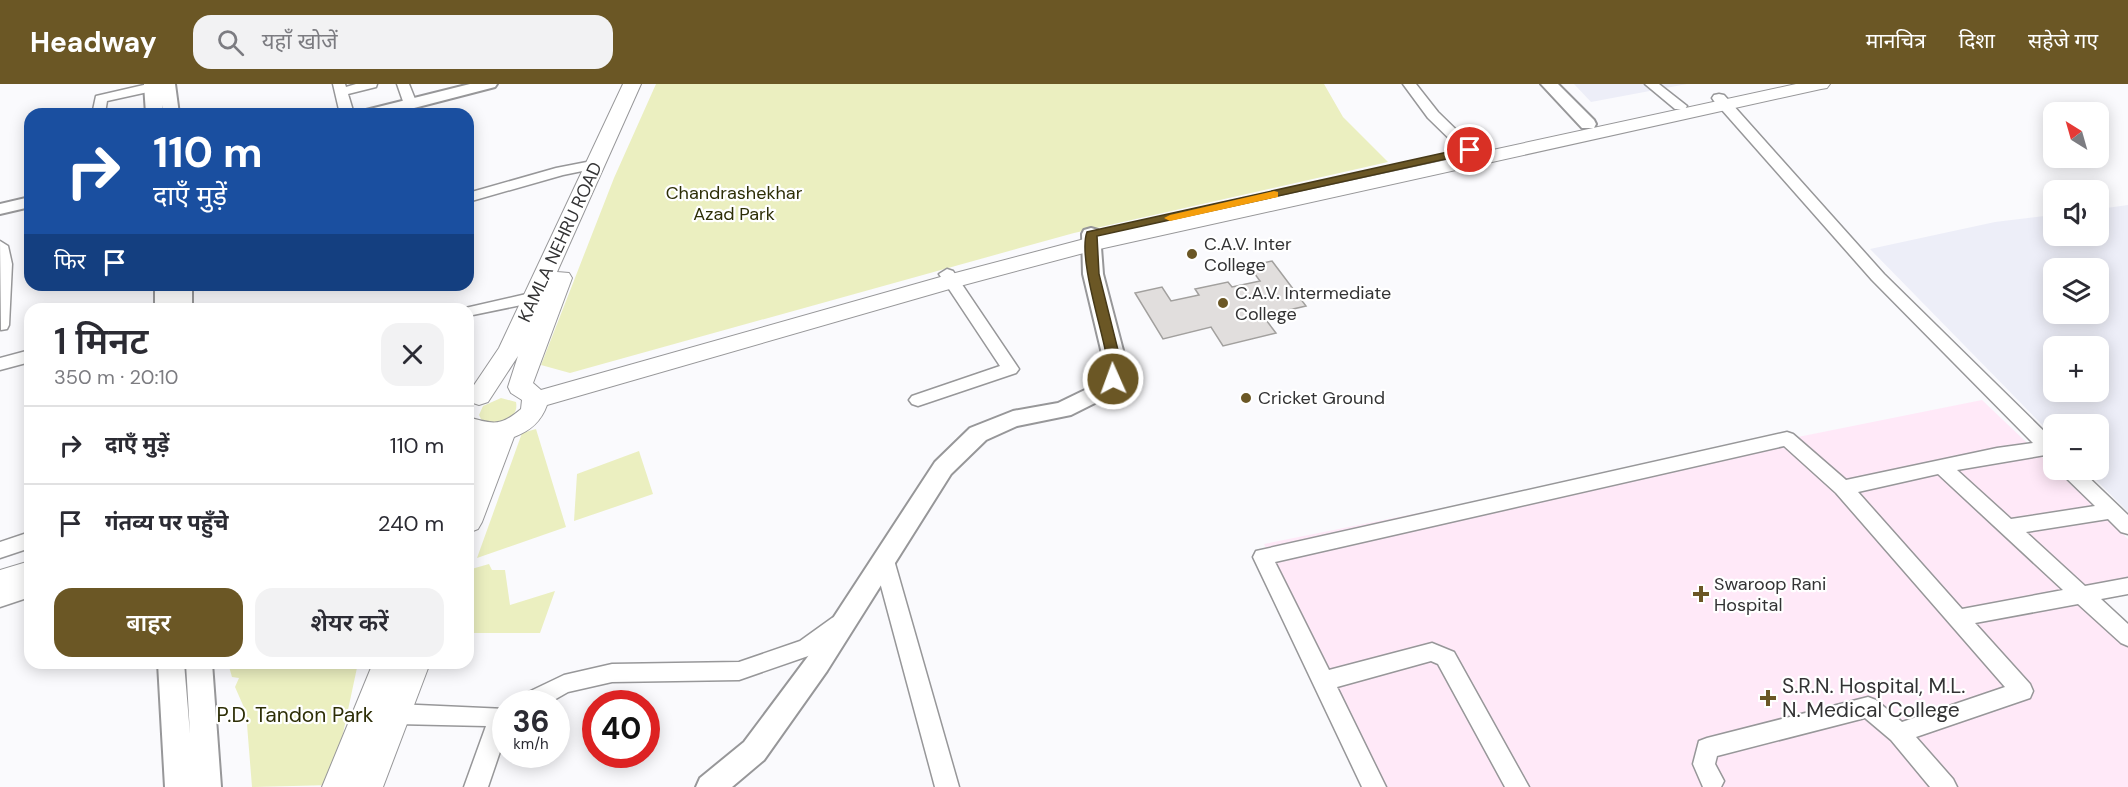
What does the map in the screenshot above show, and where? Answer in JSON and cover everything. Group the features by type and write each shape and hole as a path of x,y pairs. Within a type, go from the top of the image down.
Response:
{"main road":[{"path":"477,421 502,387 528,392 1091,239 1470,150 1680,106 1722,102 1786,84"},
{"path":"1091,239 1722,102 1821,84"},
{"name":"KAMLA NEHRU ROAD","path":"474,455 477,421 632,86"},
{"name":"KAMLA NEHRU ROAD","path":"477,421 523,422 531,415 528,361 579,234 632,86"},
{"path":"0,568 24,560"},
{"path":"0,582 24,574"},
{"path":"338,787 386,669"},
{"path":"368,787 413,669"}],"street":[{"path":"345,108 340,89 371,84"},
{"path":"403,84 410,104"},
{"path":"395,108 465,86 489,84"},
{"path":"1409,84 1433,114 1470,150"},
{"path":"1548,84 1588,124"},
{"path":"1653,84 1680,106"},
{"path":"100,108 101,99 157,85"},
{"path":"155,108 157,85"},
{"path":"157,85 168,108"},
{"path":"1722,102 1878,277 2043,442"},
{"path":"474,196 561,171 597,164"},
{"path":"0,209 24,203"},
{"path":"710,787 754,752 818,663 943,468 978,434 1013,419 1063,410 1097,393 1113,379 1114,358 1093,274 1091,239"},
{"path":"0,246 4,264 1,325"},
{"path":"918,399 1010,369 949,277"},
{"path":"474,310 535,297"},
{"path":"0,364 24,358"},
{"path":"1374,787 1263,557 1787,439 1843,488 2022,691 1899,734"},
{"path":"1843,488 1997,455 2043,451"},
{"path":"1942,467 2128,637"},
{"path":"2080,480 2128,527"},
{"path":"2008,527 2112,511"},
{"path":"0,550 24,542"},
{"path":"884,560 947,787"},
{"path":"1958,618 2128,586"},
{"path":"0,599 24,591"},
{"path":"553,690 564,684 612,673 739,671 807,648 847,617"},
{"path":"1323,681 1432,652 1439,654 1446,658 1517,787"},
{"path":"171,669 179,787"},
{"path":"199,669 207,787"},
{"path":"1712,781 1704,764 1707,748 1868,707 1899,734 1946,787"},
{"path":"396,714 492,716"},
{"path":"476,787 492,745"}],"shaded area":[{"path":"1574,84 1687,84 1591,102"},
{"path":"2128,205 2128,512 2096,480 2109,480 2109,414 2043,414 2043,426 1870,249 1995,222 2043,216 2043,246 2109,246 2109,208"},
{"name":"Swaroop Rani Hospital","path":"1982,400 2043,458 2043,480 2066,480 2128,539 2128,589 2100,599 2128,623 2128,787 1385,787 1264,544"}],"green space":[{"name":"Chandrashekhar Azad Park","path":"656,84 1324,84 1343,117 1388,162 1074,233 570,373 541,365 614,178"},
{"path":"501,398 516,402 514,414 498,422 481,419 479,415 483,406"},
{"path":"536,429 566,527 477,558 522,433"},
{"path":"639,451 653,494 574,521 577,474"},
{"path":"489,564 492,570 505,570 510,605 555,591 540,633 474,633 474,568"},
{"name":"P.D. Tandon Park","path":"230,669 357,669 332,785 252,787 246,712 235,687 239,678 232,677"}],"building":[{"name":"C.A.V. Intermediate College","path":"1272,261 1306,306 1263,316 1276,333 1223,346 1211,327 1163,339 1135,293 1162,287 1171,301 1199,295 1195,289 1228,282 1232,287 1260,281 1249,266"}],"slow traffic":[{"path":"1170,218 1274,194"}],"place":[{"name":"C.A.V. Inter College","path":"1192,254"},
{"name":"C.A.V. Intermediate College","path":"1223,303"},
{"name":"Cricket Ground","path":"1246,398"},
{"name":"Swaroop Rani Hospital","path":"1701,594"},
{"name":"S.R.N. Hospital, M.L. N. Medical College","path":"1768,698"}],"route":[{"path":"1113,379 1114,358 1093,274 1091,234 1470,150"}]}
